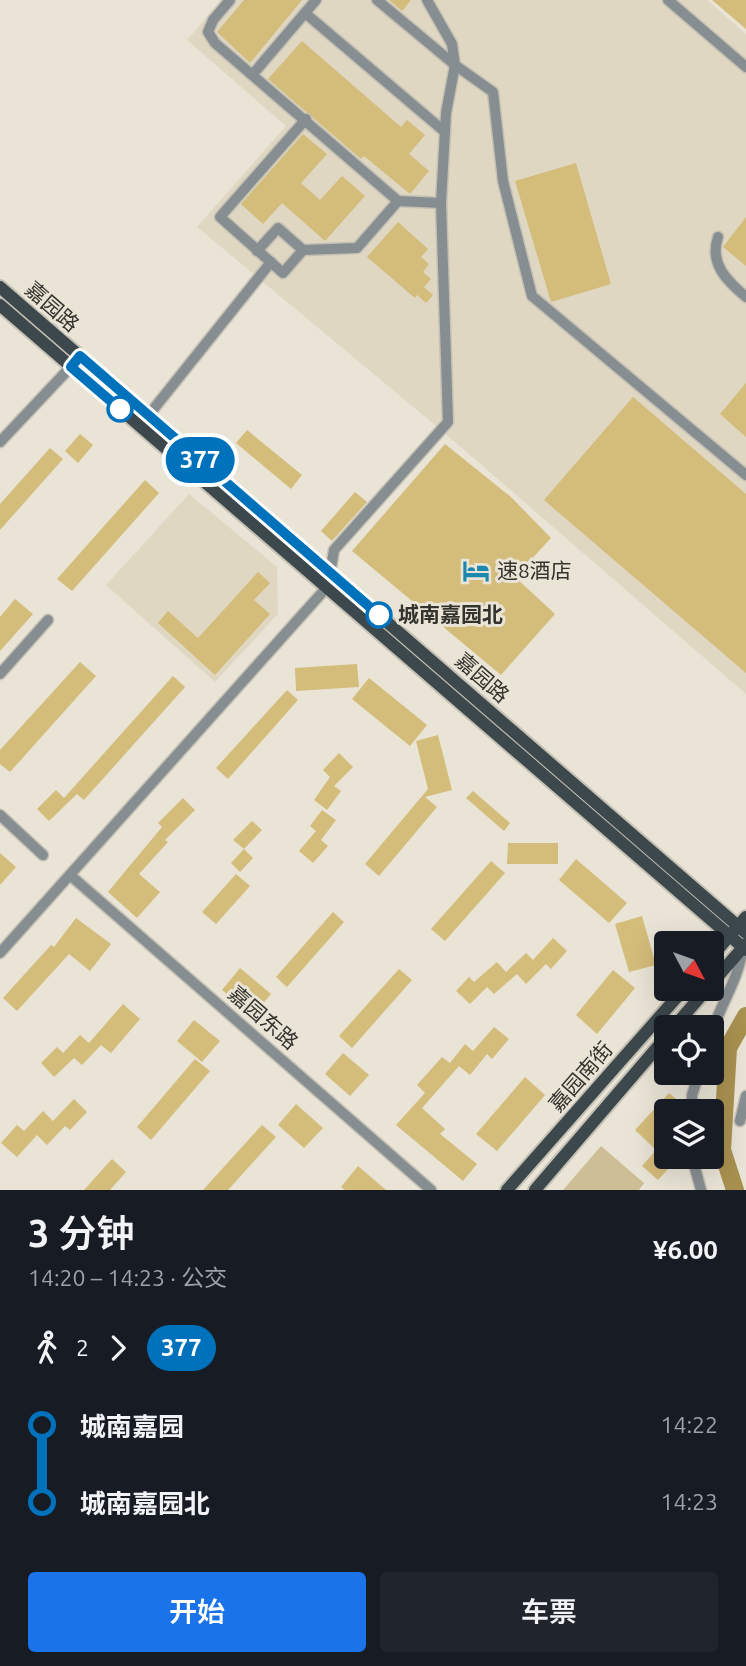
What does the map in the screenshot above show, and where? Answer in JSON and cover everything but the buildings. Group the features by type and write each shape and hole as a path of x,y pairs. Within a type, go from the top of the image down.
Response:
{"main road":[{"name":"嘉园路","path":"0,287 80,356 144,421 328,586 740,928"},
{"name":"嘉园路","path":"0,305 71,367 144,421 330,572 740,928 745,947"},
{"path":"724,944 740,928"},
{"path":"724,970 745,947"},
{"name":"嘉园南街","path":"507,1190 673,1001"},
{"path":"684,1015 697,1001"},
{"name":"嘉园南街","path":"535,1190 654,1051"}],"street":[{"path":"230,0 213,20 208,32 215,43 398,201 441,203"},
{"path":"253,74 316,0"},
{"path":"377,0 455,65 493,92 503,181 532,296 746,475"},
{"path":"0,953 328,586 334,550 448,422 441,203 445,132 455,65 452,44 427,0"},
{"path":"668,0 746,67"},
{"path":"305,13 445,132"},
{"path":"303,250 283,272 220,218 306,119"},
{"path":"257,251 278,228 303,250 357,248 398,201"},
{"path":"718,237 715,246 717,265 723,277 746,297"},
{"path":"144,421 271,262"},
{"path":"0,442 80,356"},
{"path":"0,674 48,620"},
{"path":"0,815 43,855"},
{"name":"嘉园东路","path":"70,875 431,1190"},
{"path":"718,1015 739,974 745,947"},
{"path":"740,1121 746,1096"},
{"path":"695,1169 701,1190"}],"shaded area":[{"path":"221,0 707,0 746,34 746,694 441,430 197,227 286,126 187,40"},
{"path":"189,494 277,567 278,614 215,682 106,585"},
{"path":"601,1146 644,1183 639,1190 563,1190"}],"waterway":[{"path":"735,1190 722,1150 728,1048 746,1016"}],"bus line":[{"name":"377","path":"120,409 71,367 80,356 379,615"}],"place":[{"name":"速8酒店","path":"476,571"},
{"name":"城南嘉园北","path":"379,615"}]}
